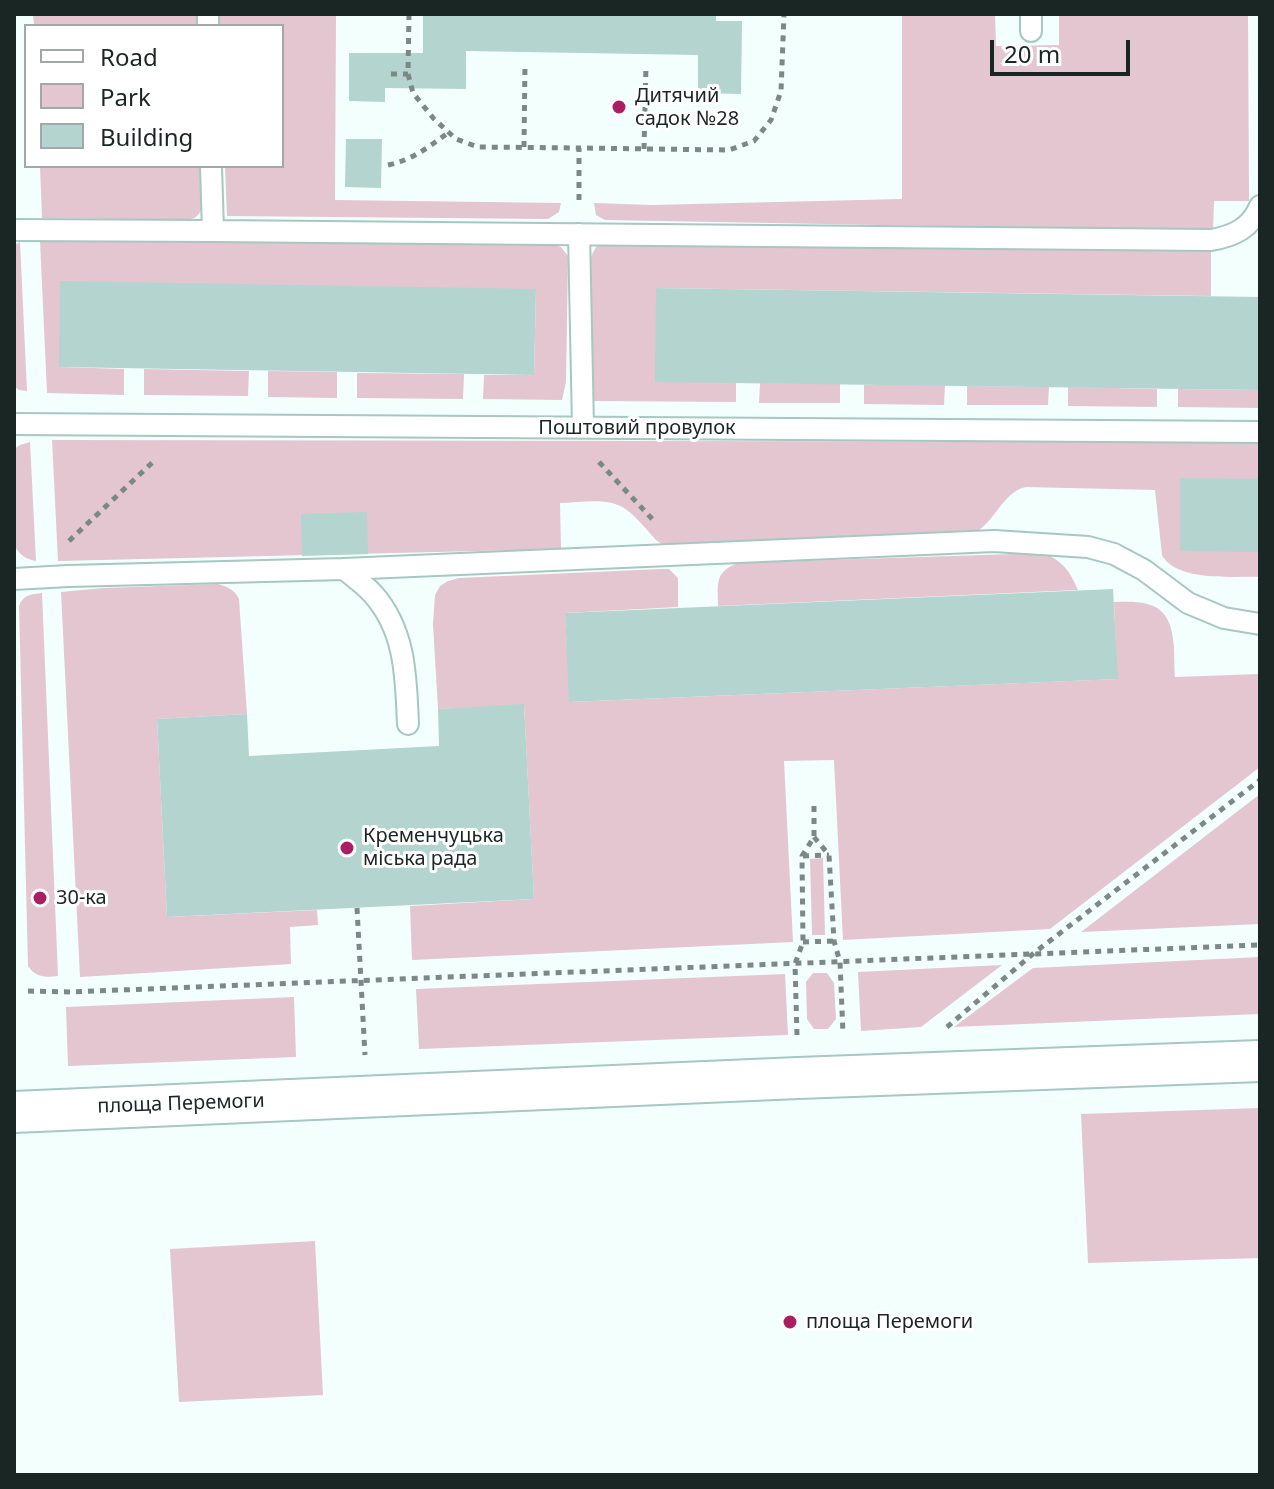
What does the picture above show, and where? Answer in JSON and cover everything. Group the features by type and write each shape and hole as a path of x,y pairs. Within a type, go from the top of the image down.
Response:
{"street":[{"name":"площа Перемоги","path":"14,1112 1260,1061"}],"lane":[{"path":"211,168 213,231"},
{"path":"14,230 1211,240 1227,237 1249,225 1260,206"},
{"path":"579,234 583,427"},
{"name":"Поштовий провулок","path":"14,424 1260,432"},
{"path":"14,579 344,569 994,541 1088,547 1114,554 1144,570 1188,603 1224,618 1260,624"},
{"path":"344,569 373,593 391,620 405,664 408,724"}],"path":[{"path":"409,14 408,74 413,93 434,119 456,139 478,147 729,150 754,141 771,120 781,91 784,14"},
{"path":"524,147 525,63"},
{"path":"644,149 646,65"},
{"path":"391,74 408,74"},
{"path":"388,165 421,153 449,132"},
{"path":"579,148 579,234"},
{"path":"59,551 158,458"},
{"path":"597,460 686,555"},
{"path":"940,1032 1034,953 1260,780"},
{"path":"798,1078 795,964 803,942 802,856 814,837 814,806"},
{"path":"814,837 829,855 834,941 840,962 844,1076"},
{"path":"802,856 829,855"},
{"path":"357,908 367,1096"},
{"path":"803,942 834,941"},
{"path":"28,991 70,992 1260,945"}],"green space":[{"path":"33,14 196,14 197,24 34,24"},
{"path":"220,14 336,14 335,200 561,203 559,212 548,219 227,216 225,168 284,168 284,24 220,24"},
{"path":"902,14 995,14 996,46 1059,45 1059,14 1248,14 1249,201 1214,201 1213,231 605,220 596,215 594,203 652,205 902,199"},
{"path":"40,168 201,168 202,206 196,217 191,219 42,218"},
{"path":"40,241 547,243 561,247 568,256 566,382 562,400 483,399 484,375 534,375 536,290 60,367 124,369 124,395 47,393"},
{"path":"20,242 27,391 14,386 14,245"},
{"path":"609,243 1211,250 1211,296 657,288 736,382 736,402 592,401 588,262 596,247"},
{"path":"144,369 249,371 248,396 144,395"},
{"path":"268,371 337,372 337,398 268,397"},
{"path":"357,373 464,374 463,399 357,398"},
{"path":"760,383 840,384 840,403 759,403"},
{"path":"864,385 945,385 944,405 864,404"},
{"path":"967,386 1049,387 1048,405 967,405"},
{"path":"1068,387 1157,389 1157,407 1068,406"},
{"path":"1178,389 1260,390 1260,408 1178,407"},
{"path":"52,440 1260,442 1260,577 1192,574 1169,564 1162,555 1155,490 1026,487 1006,499 979,530 662,544 624,508 593,501 560,503 561,549 58,561"},
{"path":"30,442 36,561 23,556 14,545 14,449"},
{"path":"1045,553 1066,568 1078,590 718,606 721,575 738,563"},
{"path":"669,569 678,578 678,607 565,613 570,702 1117,679 1114,602 1139,602 1157,608 1165,615 1174,645 1175,677 1260,674 1260,767 1050,929 843,940 834,760 784,761 793,942 412,960 410,906 534,899 524,705 438,709 433,624 435,595 440,586 459,578"},
{"path":"218,584 231,589 239,599 247,714 157,719 167,917 317,910 318,925 290,927 291,964 80,977 61,592"},
{"path":"42,593 58,976 49,977 37,975 28,966 19,606 28,596"},
{"path":"1260,794 1260,924 1081,932"},
{"path":"823,858 825,935 812,935 810,859"},
{"path":"1260,957 1260,1014 954,1027 1033,968"},
{"path":"1002,965 921,1027 861,1031 858,972"},
{"path":"813,973 827,973 834,983 836,1019 828,1029 814,1029 807,1019 806,982"},
{"path":"785,974 788,1035 419,1049 416,989"},
{"path":"294,997 296,1057 68,1066 66,1007"},
{"path":"1260,1108 1260,1258 1088,1263 1081,1114"},
{"path":"315,1241 323,1395 179,1402 170,1249"}],"building":[{"path":"423,14 716,14 716,21 742,21 741,94 698,93 698,55 466,51 466,89 385,88 385,102 349,101 349,53 423,53"},
{"path":"346,139 382,139 381,188 345,187"},
{"path":"60,281 536,289 534,375 59,367"},
{"path":"656,288 1260,297 1260,390 655,382"},
{"path":"1180,478 1260,479 1260,552 1180,551"},
{"path":"367,512 368,554 302,556 301,514"},
{"path":"1113,589 1118,679 569,702 565,613"},
{"name":"Кременчуцька міська рада","path":"524,704 534,899 167,917 157,719 247,714 249,756 439,746 438,709"}],"place":[{"name":"Дитячий садок №28","path":"619,107"},
{"name":"Кременчуцька міська рада","path":"347,848"},
{"name":"30-ка","path":"40,898"},
{"name":"площа Перемоги","path":"790,1322"}]}
